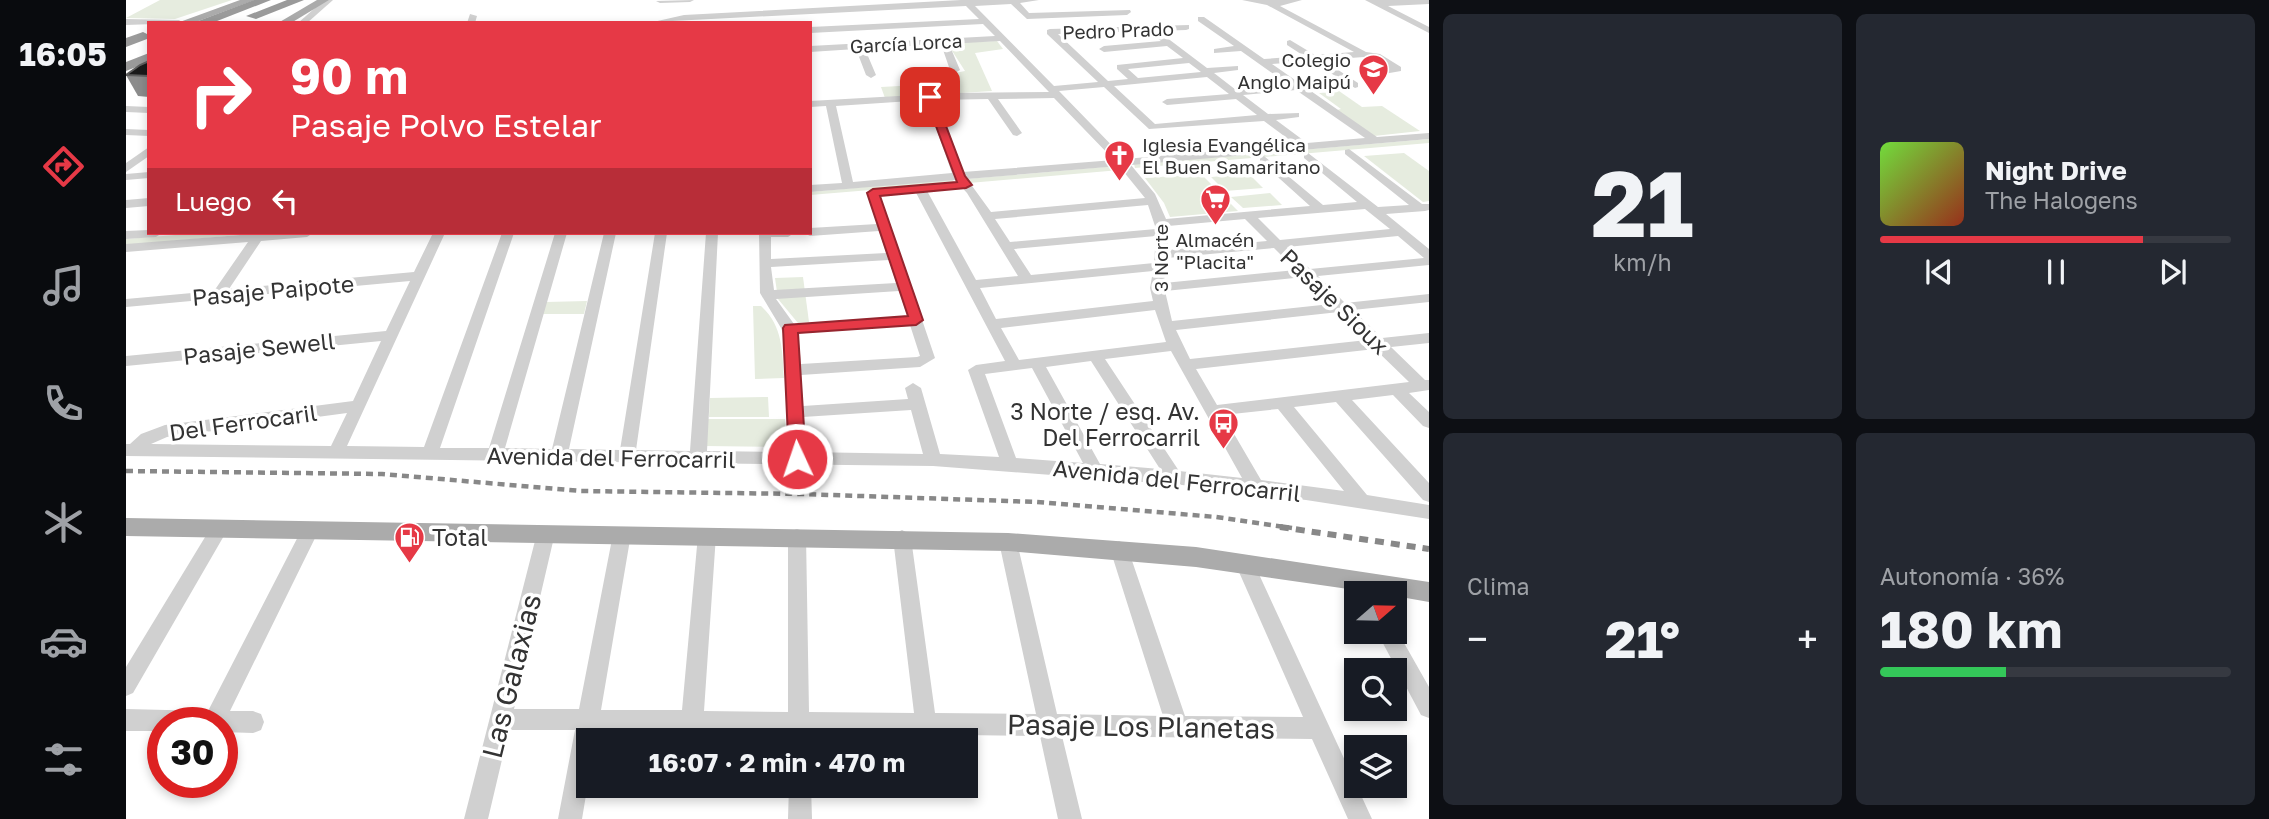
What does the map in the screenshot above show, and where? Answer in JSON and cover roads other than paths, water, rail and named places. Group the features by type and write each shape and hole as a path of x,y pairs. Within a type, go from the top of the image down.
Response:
{"highway":[{"path":"205,21 265,0"},
{"path":"238,21 298,0"},
{"path":"126,42 147,37"},
{"path":"126,50 147,37"},
{"path":"126,67 147,58"},
{"path":"126,73 147,68"}],"main road":[{"path":"187,21 250,0"},
{"path":"287,21 326,0"},
{"path":"126,80 147,69"},
{"path":"127,529 707,535 1008,542 1119,549 1244,563 1344,583"},
{"path":"1407,590 1429,592"}],"street":[{"path":"304,21 326,0"},
{"path":"657,21 660,1 690,0"},
{"path":"664,21 1035,0"},
{"path":"1015,3 1027,16 1127,12 1116,0"},
{"path":"1246,0 1269,3 1298,0"},
{"name":"3 Norte","path":"967,2 1127,167 1153,201 1162,228 1157,288 1167,326 1175,346 1255,485"},
{"path":"1373,2 1429,2"},
{"path":"1373,2 1429,30"},
{"path":"1269,3 1364,54"},
{"path":"823,11 831,29"},
{"path":"1407,19 1429,18"},
{"path":"1201,19 1374,140"},
{"path":"126,22 147,22"},
{"path":"812,30 985,22"},
{"name":"Pedro Prado","path":"1107,84 1050,32 1186,27"},
{"path":"1149,28 1268,118 1429,258"},
{"name":"García Lorca","path":"812,48 1002,38"},
{"path":"944,41 955,69"},
{"path":"1104,49 1169,43"},
{"path":"1290,43 1355,85"},
{"path":"859,46 871,75"},
{"path":"1217,51 1243,48"},
{"path":"1263,62 1364,54 1377,56 1398,69 1378,72"},
{"path":"1136,82 1120,67 1191,60"},
{"path":"812,104 1055,92 1235,68"},
{"path":"1107,84 1153,127 1295,115"},
{"path":"1167,102 1297,86"},
{"path":"990,95 1017,133"},
{"path":"930,97 962,181 1027,280"},
{"path":"830,103 848,186"},
{"path":"126,109 147,110"},
{"path":"126,132 147,133"},
{"path":"1127,167 1264,159 1374,140 1429,136"},
{"path":"812,189 962,181 1306,151 1349,152 1429,145"},
{"path":"1349,152 1424,207"},
{"path":"126,157 144,154"},
{"path":"126,169 144,154"},
{"path":"1264,159 1320,209"},
{"path":"126,177 147,175"},
{"path":"812,198 920,189 962,181"},
{"path":"920,189 1014,365"},
{"path":"794,370 927,360 873,193"},
{"path":"987,216 1153,201"},
{"path":"126,204 147,202"},
{"path":"1006,246 1320,209 1424,207"},
{"name":"Pasaje Sioux","path":"1249,216 1425,385"},
{"path":"812,232 885,228"},
{"path":"126,235 147,234"},
{"path":"126,248 282,235"},
{"path":"335,453 438,235"},
{"path":"430,454 508,235"},
{"path":"495,455 560,235"},
{"path":"559,456 610,235"},
{"path":"627,457 661,235"},
{"path":"698,458 712,235"},
{"path":"765,235 768,295 790,328 797,459"},
{"path":"971,285 1027,280 1277,243 1404,235 1429,236"},
{"path":"218,295 257,237"},
{"path":"766,263 895,256"},
{"path":"1157,288 1429,258"},
{"name":"Pasaje Paipote","path":"126,303 419,276"},
{"path":"768,295 905,287"},
{"path":"1167,326 1429,298"},
{"path":"992,324 1160,305"},
{"path":"790,328 916,320"},
{"name":"Pasaje Sewell","path":"126,361 391,335"},
{"path":"1186,365 1429,338"},
{"path":"1010,464 976,372 1175,346"},
{"path":"1095,356 1173,476"},
{"path":"1037,363 1095,470"},
{"path":"1213,411 1425,385"},
{"path":"913,388 933,460"},
{"path":"1396,389 1429,422"},
{"path":"1339,395 1429,495"},
{"path":"1281,402 1361,500"},
{"path":"795,412 918,404"},
{"name":"Del Ferrocaril","path":"130,450 147,438 166,431 358,406"},
{"name":"Avenida del Ferrocarril","path":"130,450 933,460 1173,476 1255,485 1429,512"},
{"path":"126,686 219,528"},
{"path":"221,707 310,530"},
{"name":"Las Galaxias","path":"476,819 546,533"},
{"path":"570,819 622,534"},
{"path":"692,721 707,535"},
{"path":"797,537 799,728"},
{"path":"902,538 926,724"},
{"path":"1008,542 1070,819"},
{"path":"1119,549 1178,727"},
{"path":"1244,563 1360,819"},
{"path":"1394,644 1429,708"},
{"name":"Pasaje Los Planetas","path":"501,719 692,721 767,728"},
{"path":"126,720 147,720"},
{"path":"238,722 253,722"},
{"name":"Pasaje Los Planetas","path":"853,728 926,724 1319,728"},
{"path":"800,798 800,819"}],"railway":[{"path":"126,471 382,474 581,491 802,494 1037,502 1216,517 1292,528"},
{"path":"1280,527 1429,549"}],"place":[{"name":"Colegio Anglo Maipú","path":"1374,97"},
{"name":"Iglesia Evangélica El Buen Samaritano","path":"1119,182"},
{"name":"Almacén \"Placita\"","path":"1215,227"},
{"name":"3 Norte / esq. Av. Del Ferrocarril","path":"1223,451"},
{"name":"Total","path":"409,564"}]}
